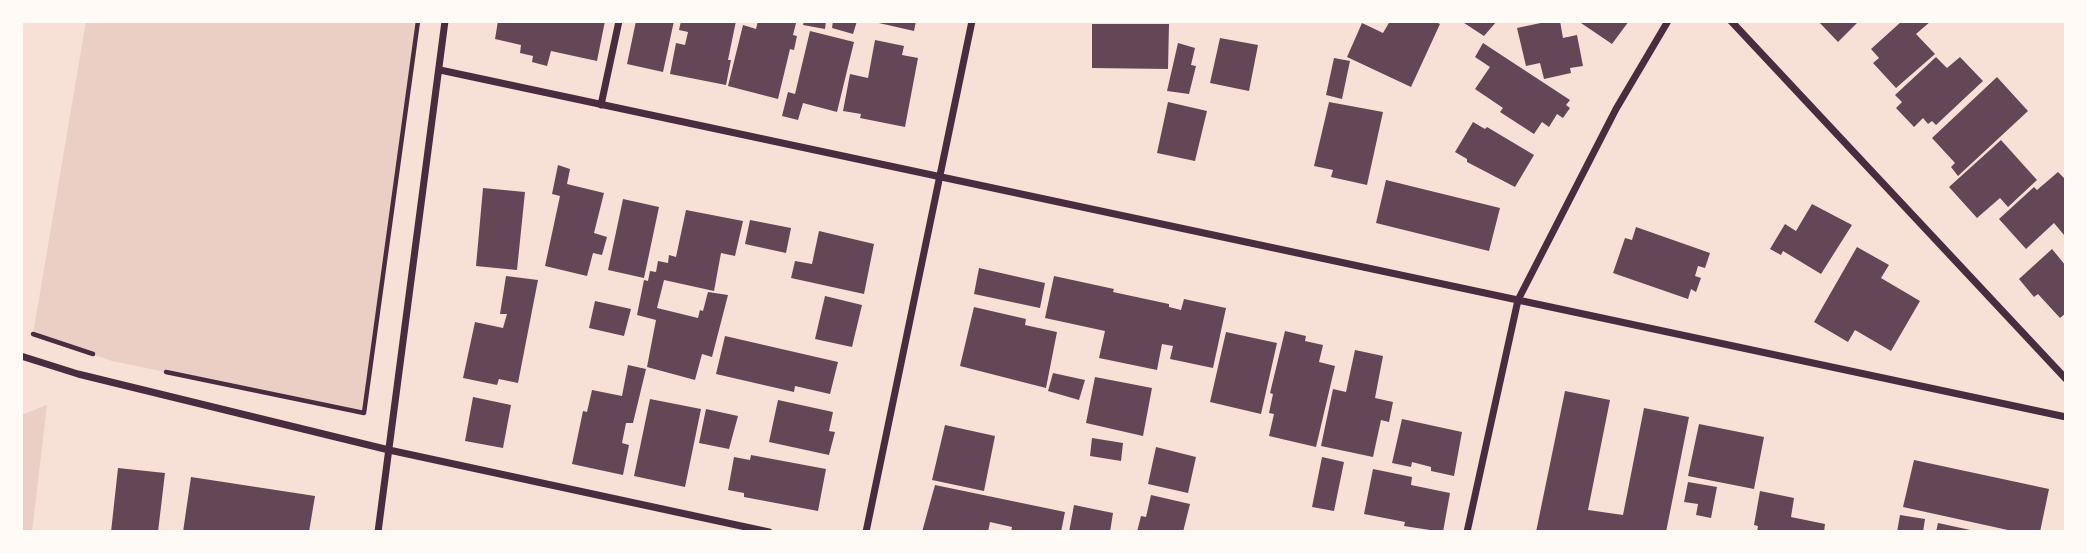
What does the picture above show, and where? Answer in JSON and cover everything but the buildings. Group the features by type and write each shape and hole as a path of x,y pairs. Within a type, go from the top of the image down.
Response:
{"street":[{"path":"378,532 445,21"},
{"path":"601,104 619,21"},
{"path":"866,532 972,21"},
{"path":"1467,532 1518,300 1616,109 1668,21"},
{"path":"1731,21 2066,379"},
{"path":"440,70 2066,417"},
{"path":"21,356 78,374 388,450 769,532"}],"path":[{"path":"165,372 364,413 418,21"},
{"path":"33,334 101,357"}],"shaded area":[{"path":"86,21 418,21 364,413 112,361 33,334"},
{"path":"47,405 32,532 21,532 21,415"}]}
